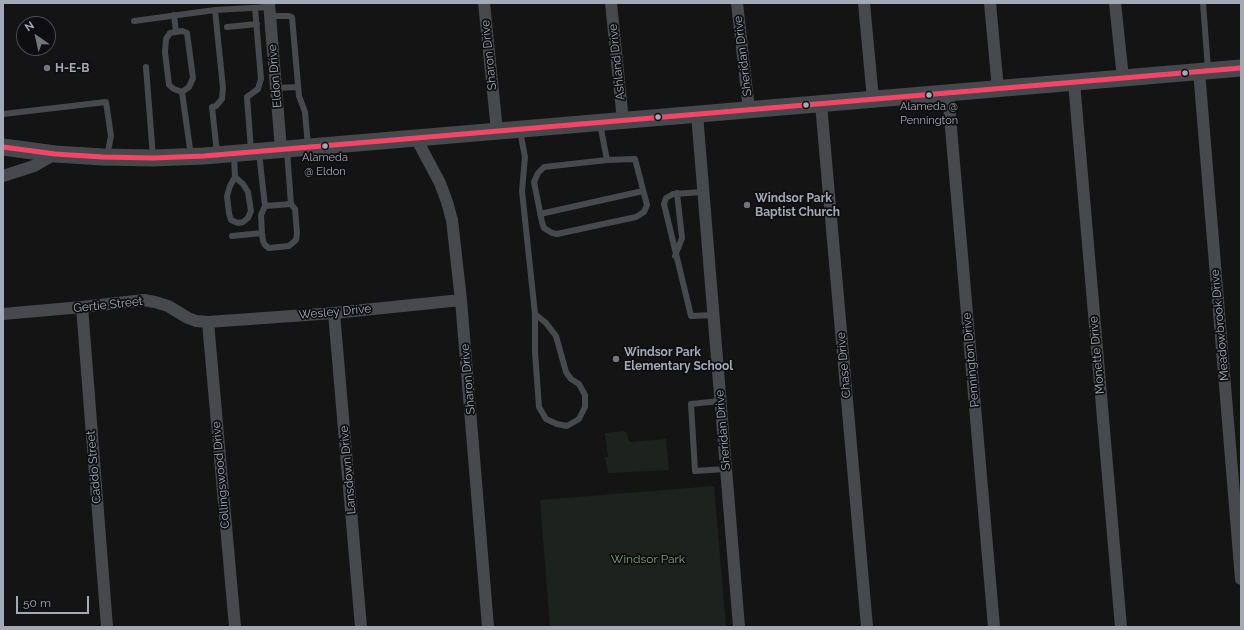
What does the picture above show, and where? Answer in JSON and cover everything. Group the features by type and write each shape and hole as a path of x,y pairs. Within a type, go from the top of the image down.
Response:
{"main road":[{"path":"3,147 55,154 106,158 153,158 217,155 1241,68"}],"street":[{"name":"Sharon Drive","path":"484,3 497,131"},
{"name":"Ashland Drive","path":"611,3 622,121"},
{"name":"Sheridan Drive","path":"737,3 749,110"},
{"path":"864,3 873,99"},
{"path":"990,3 998,89"},
{"path":"1115,3 1123,78"},
{"name":"Eldon Drive","path":"269,9 276,88 284,149"},
{"name":"Meadowbrook Drive","path":"1204,71 1241,579"},
{"name":"Monette Drive","path":"1074,82 1121,627"},
{"name":"Pennington Drive","path":"948,93 994,627"},
{"name":"Chase Drive","path":"821,104 866,627"},
{"name":"Sheridan Drive","path":"697,114 739,627"},
{"name":"Sharon Drive","path":"416,138 431,164 448,202 452,220 461,300 488,627"},
{"path":"3,176 34,166 55,154"},
{"name":"Gertie Street","path":"3,314 82,308 144,300 168,306 196,322 208,322"},
{"name":"Wesley Drive","path":"208,322 334,313 461,300"},
{"name":"Caddo Street","path":"82,308 107,627"},
{"name":"Lansdown Drive","path":"334,313 361,627"},
{"name":"Collingswood Drive","path":"208,322 235,627"}],"lane":[{"path":"1203,3 1204,71"},
{"path":"255,8 262,78 258,89 247,97 265,206 261,215 262,233 265,245 269,248 289,246 296,240 297,232 295,209 292,204 284,149"},
{"path":"134,21 215,10 255,8 269,9 292,17 299,96 305,112 308,147"},
{"path":"215,10 223,88 222,98 216,106 212,107 217,155"},
{"path":"174,15 176,32"},
{"path":"227,27 256,24"},
{"path":"182,30 187,33 194,78 189,87 182,92 169,85 165,52 166,38 170,33 182,30"},
{"path":"146,67 153,158"},
{"path":"276,88 298,87"},
{"path":"182,92 191,156"},
{"path":"3,114 106,102 111,136 106,158"},
{"path":"600,123 607,160"},
{"path":"520,129 525,156 522,191 535,314 535,352 539,407 546,419 557,424 567,426 579,419 586,407 585,395 579,384 571,380 566,372 556,336 546,323 535,314"},
{"path":"234,153 235,177 227,196 231,220 238,223 243,222 248,218 251,211 248,192 243,184 235,177"},
{"path":"635,159 647,205 644,212 636,217 557,234 544,228 534,182 544,166 607,160 635,159"},
{"path":"540,214 643,191"},
{"path":"703,192 673,194 666,198 664,204 675,256 691,316 713,316"},
{"path":"675,256 682,238 677,193"},
{"path":"265,206 292,204"},
{"path":"251,211 261,215"},
{"path":"232,236 262,233"},
{"path":"720,401 691,404 695,471 726,469"}],"green space":[{"path":"624,431 627,433 629,442 666,439 669,470 608,473 605,457 608,457 605,433"},
{"name":"Windsor Park","path":"714,486 726,627 550,627 540,500"}],"transit line":[{"path":"3,147 55,154 103,157 153,158 204,156 1241,68"}],"place":[{"name":"H-E-B","path":"47,68"},
{"name":"Alameda @ Pennington","path":"929,95"},
{"name":"Alameda @ Eldon","path":"325,146"},
{"name":"Windsor Park Baptist Church","path":"747,205"},
{"name":"Windsor Park Elementary School","path":"616,359"}]}
